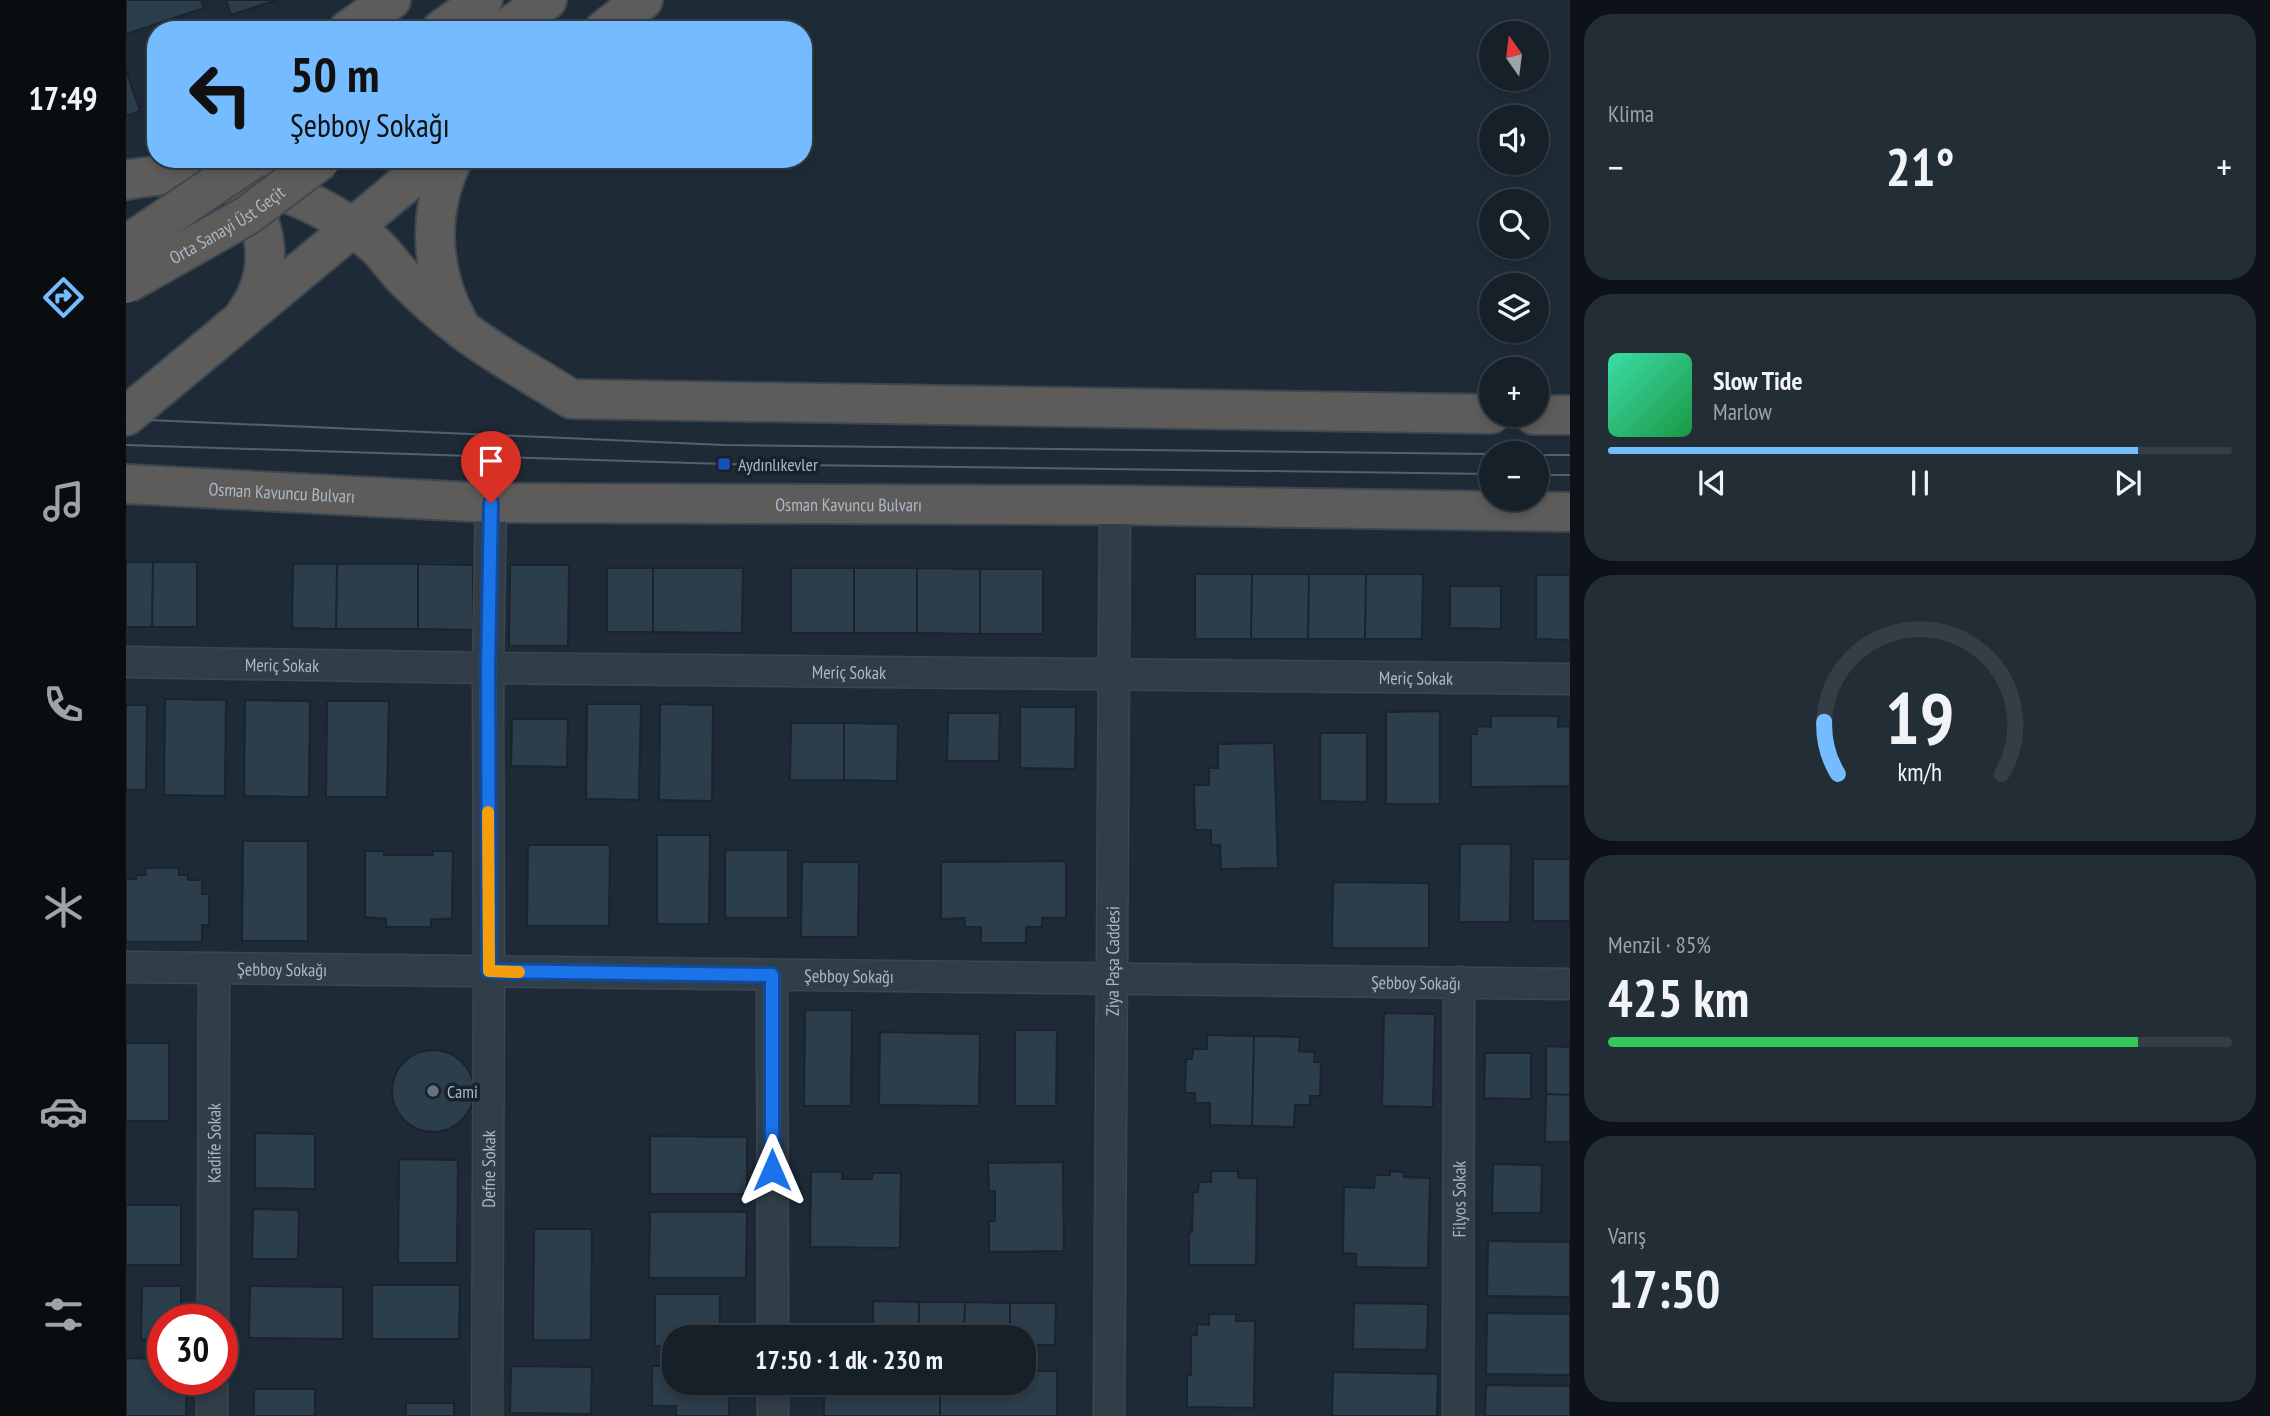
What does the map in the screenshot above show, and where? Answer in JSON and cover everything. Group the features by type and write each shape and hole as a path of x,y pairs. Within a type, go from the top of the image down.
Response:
{"highway":[{"path":"361,21 391,0"},
{"path":"454,21 483,0"},
{"path":"518,21 547,0"},
{"path":"616,21 643,0"},
{"path":"126,172 147,159"},
{"name":"Orta Sanayi Üst Geçit","path":"126,245 240,168"},
{"path":"309,168 319,181 347,192 375,191 425,168"},
{"name":"Orta Sanayi Üst Geçit","path":"126,284 248,215 310,168"},
{"path":"126,416 425,168"},
{"path":"450,168 440,194 435,242 442,288 463,330"},
{"path":"126,180 168,173 219,176 253,182 310,203 353,228 377,247 404,277 463,330 571,399 1479,414"},
{"path":"219,176 237,187 250,202 264,237 264,276 248,310 235,325"},
{"path":"1549,415 1570,415"},
{"name":"Osman Kavuncu Bulvarı","path":"126,484 491,503 1115,505 1570,512"}],"street":[{"name":"Defne Sokak","path":"486,1416 491,503"},
{"name":"Ziya Paşa Caddesi","path":"1109,1416 1115,505"},
{"name":"Meriç Sokak","path":"126,662 1570,679"},
{"name":"Şebboy Sokağı","path":"126,967 1570,984"},
{"name":"Kadife Sokak","path":"212,1304 214,968"},
{"path":"772,975 773,1325"},
{"name":"Filyos Sokak","path":"1458,1416 1459,982"},
{"path":"212,1395 212,1416"},
{"path":"773,1395 773,1416"}],"building":[{"path":"126,0 201,0 204,8 165,21 147,21 147,27 126,34"},
{"path":"226,0 277,0 231,15"},
{"path":"126,70 140,111 126,116"},
{"path":"126,562 153,562 152,627 126,627"},
{"path":"153,562 197,562 197,627 152,627"},
{"path":"293,564 337,564 336,629 292,628"},
{"path":"337,564 418,564 418,629 336,629"},
{"path":"418,564 473,565 473,630 418,629"},
{"path":"510,565 569,565 568,646 509,646"},
{"path":"607,568 653,568 653,632 607,632"},
{"path":"653,568 743,568 742,633 653,632"},
{"path":"791,568 854,568 854,633 791,633"},
{"path":"854,568 917,568 917,633 854,633"},
{"path":"917,568 980,569 980,634 917,633"},
{"path":"980,569 1043,569 1043,634 980,634"},
{"path":"1195,574 1252,574 1251,639 1195,639"},
{"path":"1252,574 1309,574 1308,639 1251,639"},
{"path":"1309,574 1366,574 1365,639 1308,639"},
{"path":"1366,574 1423,574 1422,639 1365,639"},
{"path":"1536,575 1570,575 1570,640 1536,639"},
{"path":"1450,586 1501,586 1501,629 1450,628"},
{"path":"165,699 226,700 225,796 164,795"},
{"path":"245,700 310,701 309,797 244,796"},
{"path":"327,701 389,701 387,797 326,797"},
{"path":"587,704 641,704 639,800 586,799"},
{"path":"660,704 713,705 712,801 659,800"},
{"path":"126,705 147,705 146,790 126,790"},
{"path":"1020,707 1076,707 1075,769 1020,768"},
{"path":"1440,711 1440,804 1386,804 1386,712"},
{"path":"948,713 1000,713 999,761 947,761"},
{"path":"1491,716 1558,716 1558,727 1570,726 1570,786 1471,787 1471,734 1477,734 1477,726 1491,727"},
{"path":"512,719 568,719 567,767 511,766"},
{"path":"791,723 844,723 844,780 790,780"},
{"path":"844,723 898,724 897,781 844,780"},
{"path":"1320,733 1367,733 1367,802 1320,801"},
{"path":"1274,743 1278,868 1221,869 1220,845 1211,845 1211,830 1195,830 1194,785 1209,785 1209,768 1218,768 1218,744"},
{"path":"657,835 710,835 709,924 657,924"},
{"path":"243,841 308,841 308,941 242,941"},
{"path":"1460,844 1511,844 1510,922 1459,922"},
{"path":"528,845 610,845 609,926 527,926"},
{"path":"725,850 788,850 788,918 725,918"},
{"path":"365,851 384,851 384,855 433,855 433,851 453,851 452,918 431,920 431,927 386,927 386,919 365,917"},
{"path":"1533,859 1570,859 1570,921 1533,921"},
{"path":"1066,861 1066,918 1042,918 1042,927 1026,927 1026,943 981,943 981,927 965,927 965,918 941,919 941,862"},
{"path":"802,862 859,862 858,937 801,937"},
{"path":"145,868 179,868 179,875 188,875 188,880 202,880 202,894 209,894 209,925 202,925 202,942 126,942 126,879 146,875"},
{"path":"1333,882 1429,883 1429,948 1332,948"},
{"path":"805,1010 852,1010 851,1106 804,1106"},
{"path":"1384,1013 1435,1014 1433,1107 1382,1106"},
{"path":"1015,1030 1057,1030 1056,1106 1015,1106"},
{"path":"880,1032 980,1034 979,1106 879,1105"},
{"path":"1207,1035 1254,1036 1252,1126 1210,1125 1210,1103 1195,1103 1195,1093 1185,1093 1186,1059 1192,1059 1193,1049 1207,1049"},
{"path":"1254,1036 1300,1037 1299,1051 1315,1052 1314,1062 1321,1062 1320,1096 1310,1096 1310,1105 1295,1105 1294,1127 1252,1126"},
{"path":"126,1043 169,1043 169,1121 126,1121"},
{"path":"1546,1046 1570,1047 1570,1095 1546,1094"},
{"name":"Cami","path":"433,1050 449,1053 462,1062 471,1075 474,1091 471,1107 462,1120 449,1129 433,1132 417,1129 404,1120 395,1107 392,1091 395,1075 404,1062 417,1053"},
{"path":"1485,1053 1531,1053 1531,1099 1484,1098"},
{"path":"1546,1094 1570,1095 1570,1142 1545,1142"},
{"path":"255,1133 315,1134 315,1189 255,1188"},
{"path":"650,1136 747,1137 747,1194 650,1194"},
{"path":"399,1159 458,1160 457,1263 398,1263"},
{"path":"1063,1162 1064,1251 989,1252 989,1221 995,1221 995,1191 989,1192 988,1163"},
{"path":"1493,1164 1542,1165 1541,1213 1492,1213"},
{"path":"1211,1171 1238,1171 1238,1178 1257,1178 1256,1265 1189,1265 1193,1192 1198,1192 1199,1182 1211,1182"},
{"path":"1390,1171 1404,1172 1404,1177 1430,1178 1428,1268 1356,1267 1356,1254 1343,1253 1344,1187 1374,1188 1375,1175 1390,1175"},
{"path":"811,1172 842,1172 842,1179 872,1179 872,1173 901,1173 900,1248 810,1247"},
{"path":"126,1205 181,1205 181,1265 126,1265"},
{"path":"253,1209 299,1210 298,1259 252,1259"},
{"path":"650,1212 747,1212 746,1278 649,1278"},
{"path":"534,1229 592,1229 591,1340 533,1340"},
{"path":"1488,1241 1570,1242 1570,1297 1487,1296"},
{"path":"372,1285 460,1285 459,1339 372,1339"},
{"path":"142,1286 181,1286 181,1304 147,1304 147,1339 141,1339"},
{"path":"250,1286 343,1287 343,1339 249,1338"},
{"path":"655,1294 720,1294 720,1325 662,1325 662,1346 655,1346"},
{"path":"873,1301 919,1302 919,1325 873,1325"},
{"path":"919,1302 965,1302 964,1325 919,1325"},
{"path":"965,1302 1010,1303 1010,1325 964,1325"},
{"path":"1010,1303 1056,1303 1055,1345 1036,1345 1036,1325 1010,1325"},
{"path":"1354,1303 1428,1304 1427,1350 1353,1349"},
{"path":"1487,1313 1570,1314 1570,1375 1486,1374"},
{"path":"1209,1314 1236,1314 1236,1321 1255,1321 1254,1408 1187,1407 1187,1375 1191,1375 1191,1335 1197,1335 1197,1324 1209,1325"},
{"path":"126,1358 147,1359 147,1395 187,1395 186,1416 126,1416"},
{"path":"511,1366 592,1367 591,1414 510,1413"},
{"path":"652,1366 662,1366 662,1395 729,1395 729,1416 676,1416 676,1406 652,1406"},
{"path":"1036,1371 1057,1371 1057,1416 940,1416 940,1395 1036,1395"},
{"path":"1333,1372 1438,1374 1437,1416 1332,1416"},
{"path":"1486,1385 1570,1386 1570,1416 1485,1416"},
{"path":"254,1389 315,1389 315,1416 254,1416"},
{"path":"824,1395 940,1395 940,1416 824,1416"},
{"path":"406,1403 454,1403 454,1416 406,1416"}],"tram line":[{"path":"126,419 724,445 1479,454"},
{"path":"126,445 724,464 1479,474"},
{"path":"1549,455 1570,455"},
{"path":"1549,475 1570,475"}],"slow traffic":[{"path":"488,812 489,971 519,972"}],"place":[{"name":"Aydınlıkevler","path":"724,464"},
{"name":"Cami","path":"433,1091"}],"route":[{"path":"491,503 488,668 489,971 772,975 772,1170"}]}
